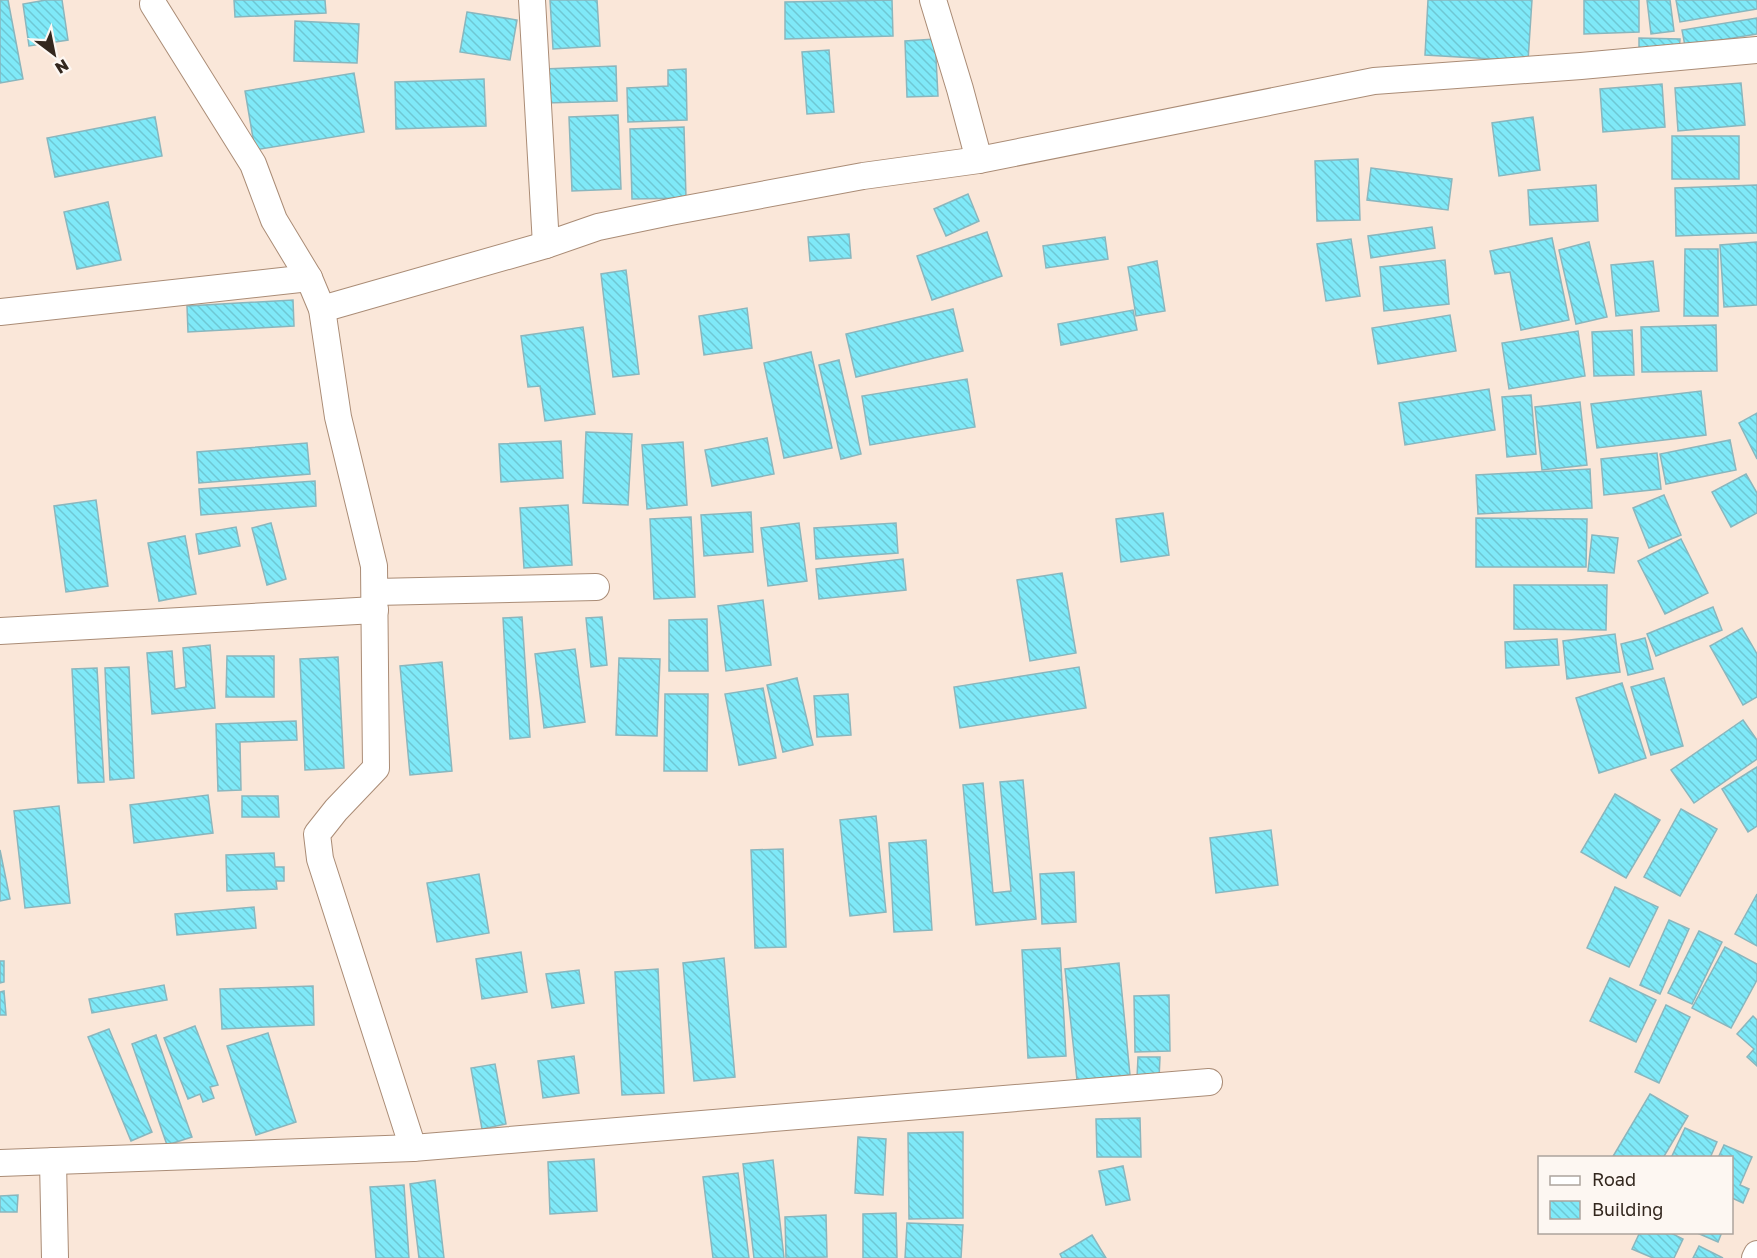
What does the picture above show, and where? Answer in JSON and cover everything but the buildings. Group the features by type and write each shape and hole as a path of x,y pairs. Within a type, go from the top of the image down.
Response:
{"street":[{"path":"532,0 546,245"},
{"path":"933,0 979,160"},
{"path":"153,4 253,164 274,220 309,278 322,309 338,417 374,566 376,768 317,834 320,859 413,1148"},
{"path":"322,309 546,245 598,227 862,176 979,160 1374,81 1757,50"},
{"path":"0,312 309,278"},
{"path":"0,631 323,612 375,601 596,587"},
{"path":"0,1163 413,1148 1209,1082"},
{"path":"52,1161 55,1258"}]}
